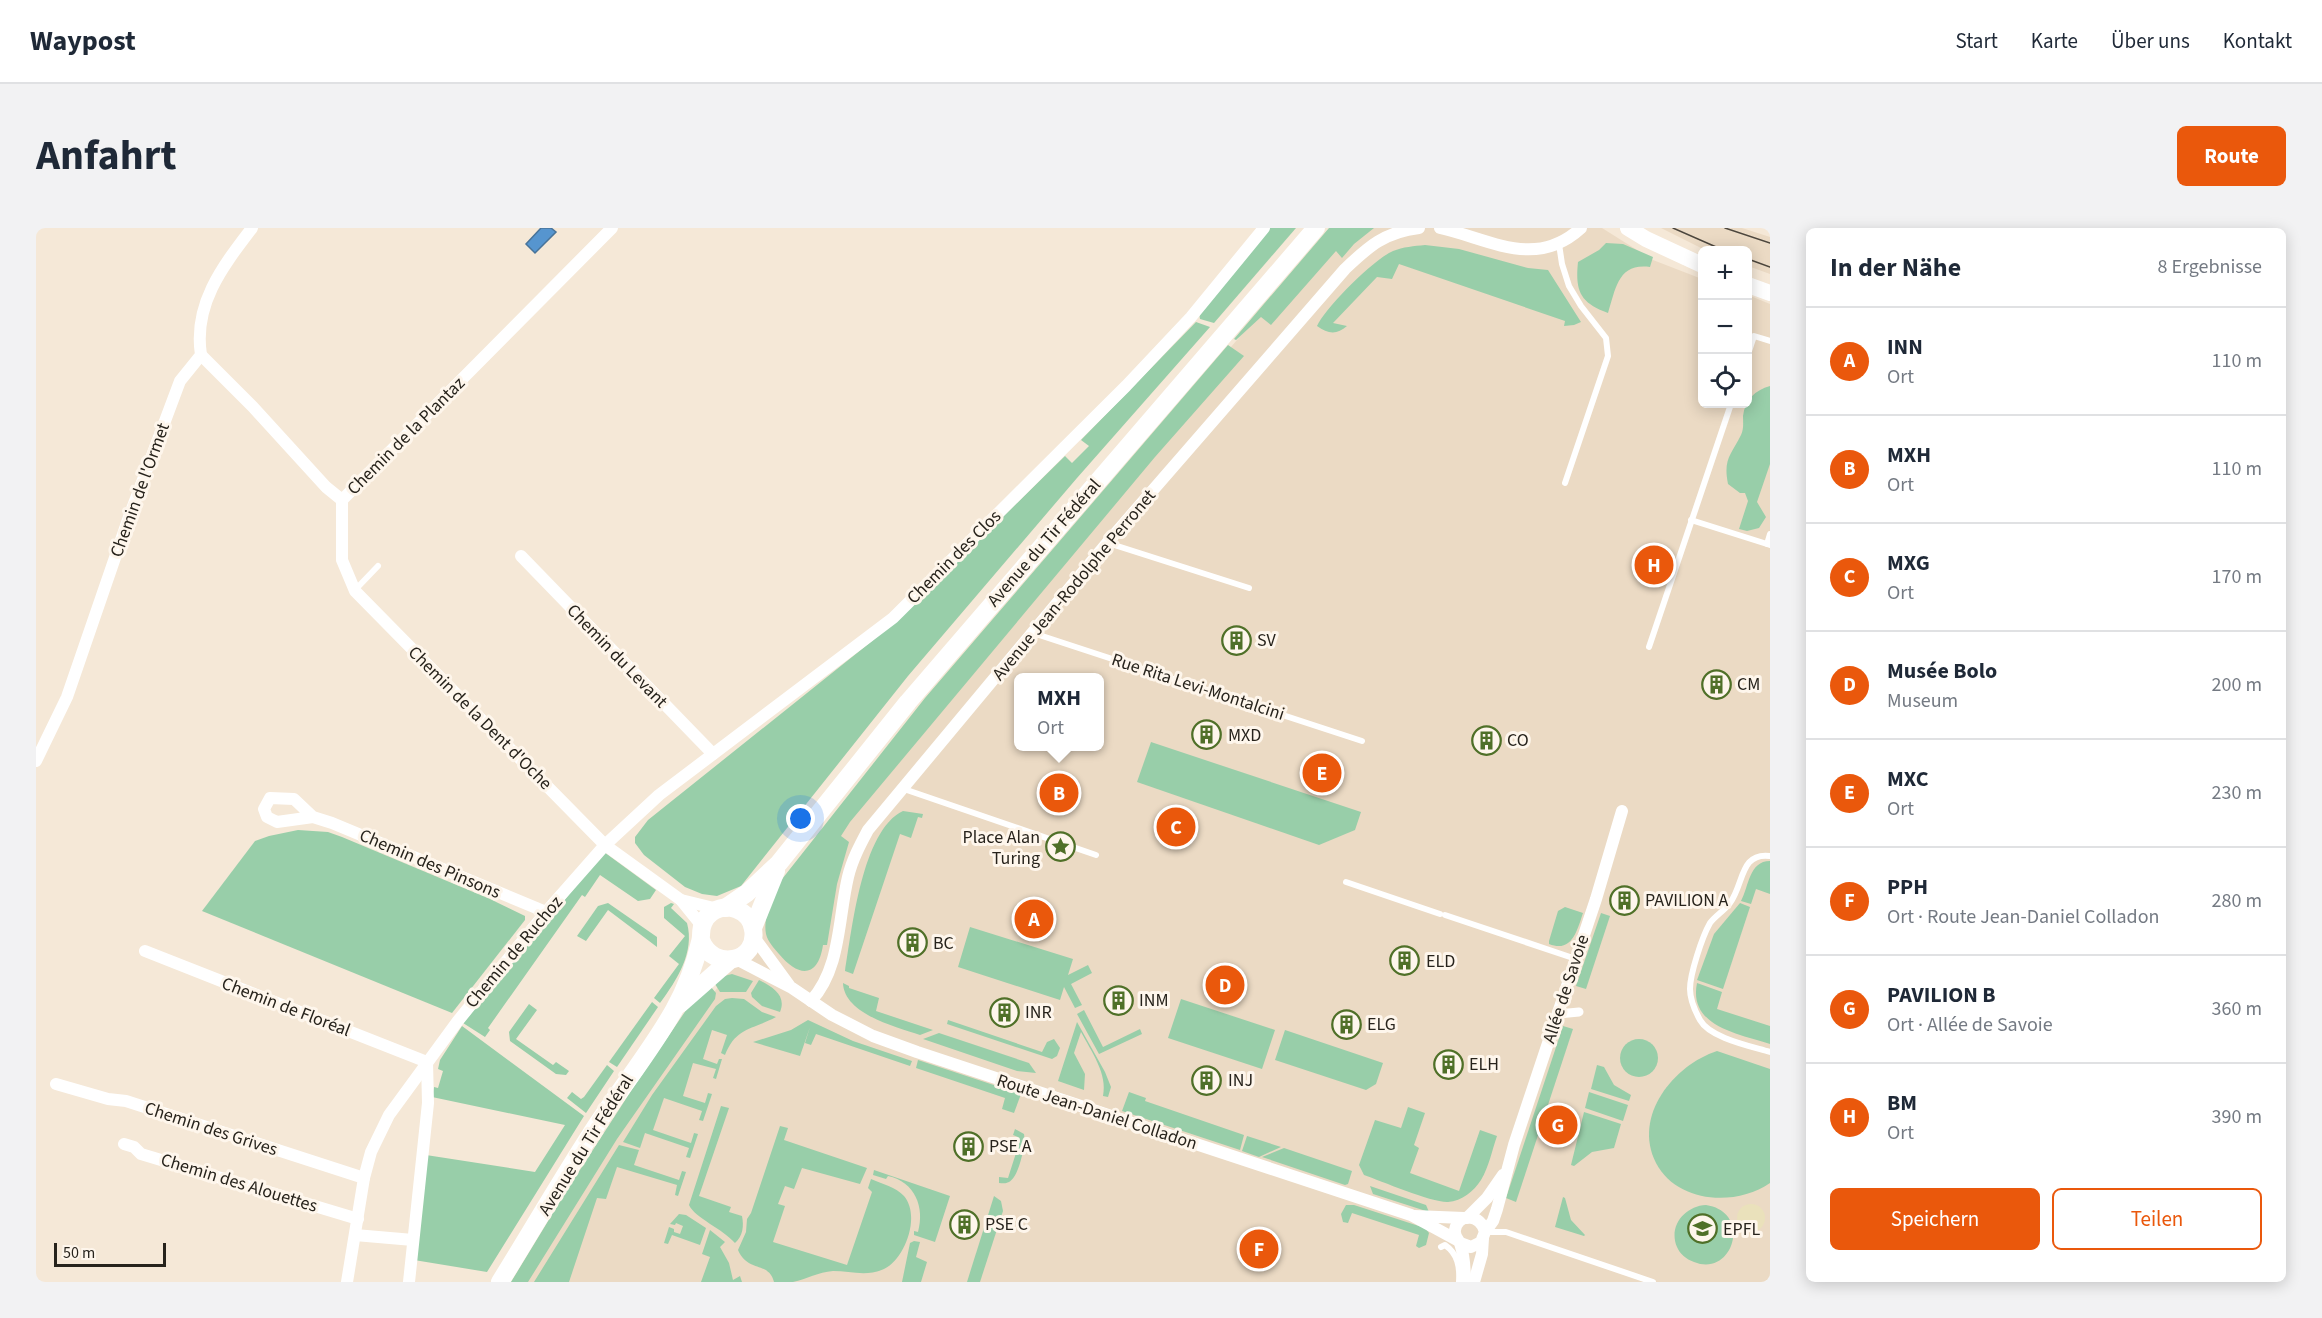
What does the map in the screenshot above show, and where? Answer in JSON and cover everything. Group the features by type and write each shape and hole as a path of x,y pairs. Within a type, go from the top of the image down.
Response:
{"main road":[{"name":"Avenue du Tir Fédéral","path":"722,908 747,893 779,863 915,694 1316,228"},
{"name":"Avenue du Tir Fédéral","path":"753,932 763,900 779,863"},
{"path":"722,908 733,908 746,915 753,932 748,950 733,960 722,960 708,953 702,933 706,918 722,908"},
{"name":"Avenue du Tir Fédéral","path":"500,1282 598,1124 675,1009 702,933"},
{"name":"Avenue du Tir Fédéral","path":"675,1009 733,960"}],"street":[{"path":"201,355 199,330 210,291 230,255 252,228"},
{"name":"Chemin de la Plantaz","path":"201,355 253,407 326,487 342,500 612,228"},
{"name":"Chemin des Clos","path":"605,845 659,795 893,618 1126,386 1191,317 1264,228"},
{"name":"Avenue Jean-Rodolphe Perronet","path":"811,1001 823,988 830,969 848,879 858,849 868,830 901,788 1107,543 1345,269 1378,240 1395,232 1419,228"},
{"path":"1440,228 1513,249 1541,250 1559,244 1581,228"},
{"path":"1628,228 1698,263"},
{"path":"1752,286 1770,293"},
{"name":"Chemin de l'Ormet","path":"36,761 70,688 129,517 180,381 201,355"},
{"name":"Chemin de la Dent d'Oche","path":"342,500 342,560 355,591 605,845 681,900 702,933"},
{"name":"Chemin du Levant","path":"521,556 713,754"},
{"name":"Allée de Savoie","path":"1474,1282 1482,1254 1484,1235 1493,1221 1508,1166 1622,810"},
{"name":"Chemin des Pinsons","path":"314,817 546,912"},
{"name":"Chemin de Ruchoz","path":"347,1282 364,1178 371,1152 389,1115 457,1022 546,912 605,845"},
{"name":"Chemin de la Dent d'Oche","path":"681,900 722,908"},
{"name":"Route Jean-Daniel Colladon","path":"753,932 792,988"},
{"name":"Chemin de Floréal","path":"145,951 427,1062"},
{"name":"Route Jean-Daniel Colladon","path":"733,960 792,988 832,1015 873,1036 1411,1215 1459,1242"},
{"path":"1558,1014 1579,1012"},
{"path":"409,1282 428,1103 427,1062"},
{"name":"Chemin des Grives","path":"56,1084 108,1099 126,1101 364,1178"},
{"name":"Chemin des Alouettes","path":"124,1144 141,1154 358,1219"},
{"name":"Allée de Savoie","path":"1466,1218 1493,1191 1508,1166"},
{"name":"Route Jean-Daniel Colladon","path":"1411,1215 1466,1218"},
{"path":"1459,1242 1471,1247 1478,1245 1484,1235 1481,1222 1474,1218 1466,1218 1456,1226 1455,1233 1465,1270 1465,1282"},
{"path":"355,1235 413,1240"}],"lane":[{"path":"1559,244 1569,286 1581,306 1606,338 1608,356 1565,483"},
{"path":"1752,342 1754,336 1770,341"},
{"path":"1649,647 1730,408"},
{"path":"1692,520 1768,545 1770,534"},
{"path":"1107,543 1249,588"},
{"path":"355,591 378,566"},
{"name":"Rue Rita Levi-Montalcini","path":"1033,633 1362,741"},
{"path":"901,788 1096,855"},
{"path":"1770,856 1761,855 1748,862 1730,903 1711,923 1691,979 1690,994 1700,1021 1713,1033 1770,1052"},
{"path":"1346,882 1576,959"},
{"path":"1484,1235 1506,1232 1653,1282"},
{"path":"1441,1247 1445,1245 1455,1255 1459,1266 1459,1282"}],"shaded area":[{"path":"1336,228 1602,228 1653,260 1698,277 1698,408 1752,408 1752,297 1770,304 1770,1282 519,1282 552,1224 832,824 943,682 1322,241"},
{"path":"1661,228 1742,228 1770,237 1770,274 1752,267 1752,246 1698,246"}],"green space":[{"path":"1270,228 1296,228 1214,323 1200,319 1199,313"},
{"path":"1329,228 1374,228 1354,244 1342,258 1336,251 1271,325 1261,317 1236,340 1234,339"},
{"path":"1606,243 1623,244 1653,257 1650,267 1631,269 1620,279 1608,313 1585,300 1577,281 1578,262 1599,250"},
{"path":"1425,245 1459,249 1528,268 1548,270 1581,322 1564,326 1565,321 1399,264 1392,279 1377,277 1333,323 1347,326 1340,331 1332,332 1317,326 1340,296 1374,264 1393,251"},
{"path":"1196,322 1210,327 908,676 741,886 717,896 702,894 685,887 644,855 635,843 635,837 648,820 872,641 1065,456 1072,463 1089,446 1081,440"},
{"path":"1228,345 1244,356 1155,457 850,822 841,836 849,842 837,884 827,945 823,945 817,964 812,969 806,971 793,967 773,947 766,934 766,917 775,888 925,698"},
{"path":"1770,386 1770,464 1757,502 1766,517 1759,528 1747,531 1739,529 1748,501 1745,493 1740,493 1728,484 1727,463 1742,433 1745,408 1752,408 1752,396"},
{"path":"1151,742 1361,812 1355,830 1319,845 1137,782"},
{"path":"903,811 923,814 922,818 918,817 911,838 900,834 853,974 845,971 856,907 868,859 889,822"},
{"path":"298,830 328,832 342,837 490,899 525,916 525,920 452,1013 202,911 255,841"},
{"path":"604,852 656,890 650,899 638,901 600,875 585,897 582,895 488,1028 490,1030 485,1037 463,1023"},
{"path":"1770,861 1770,894 1756,889 1751,904 1741,901 1754,870 1763,862"},
{"path":"608,903 657,937 657,947 608,910 586,941 577,936 598,906"},
{"path":"671,903 674,904 671,908 687,923 689,944 683,965 673,985 660,1003 654,998 679,964 669,956 685,936 664,918 664,907"},
{"path":"1740,903 1750,907 1723,989 1697,980 1714,934"},
{"path":"1565,907 1583,913 1576,933 1568,943 1557,946 1549,944 1558,911"},
{"path":"1601,913 1610,916 1586,989 1576,986"},
{"path":"970,927 1073,959 1068,975 1088,965 1092,973 1071,984 1082,1005 1075,1008 1064,987 1060,1000 958,967"},
{"path":"732,974 753,981 746,992 720,992 715,984 724,976"},
{"path":"759,980 780,996 782,1006 780,1012 762,1006 752,997 751,993"},
{"path":"843,983 849,988 879,998 876,1011 933,1030 920,1035 873,1018 852,1003"},
{"path":"1697,983 1722,992 1717,1009 1770,1026 1770,1044 1731,1032 1708,1019 1700,1010 1696,998"},
{"path":"711,987 716,993 715,999 617,1139 528,1282 511,1282 631,1091 695,997"},
{"path":"725,999 744,999 762,1012 776,1017 740,1034 729,1046 725,1055 721,1053 727,1035 712,1030 703,1059 717,1064 719,1059 722,1059 716,1079 713,1078 716,1069 693,1063 683,1096 705,1103 708,1093 712,1094 703,1121 699,1120 702,1111 664,1098 653,1130 691,1143 694,1133 698,1134 690,1158 686,1157 689,1148 645,1133 640,1148 623,1142 652,1095 716,1006"},
{"path":"1181,999 1275,1030 1262,1069 1168,1038"},
{"path":"652,1002 658,1007 617,1067 609,1062"},
{"path":"529,1004 537,1010 516,1039 553,1065 556,1062 569,1071 566,1075 556,1074 510,1041 509,1032"},
{"path":"1084,1010 1103,1047 1140,1029 1142,1034 1099,1054 1077,1014"},
{"path":"808,1020 853,1041 912,1061 910,1066 816,1034 811,1045 805,1043 810,1027 800,1056 753,1042 791,1030"},
{"path":"948,1020 1042,1052 1047,1042 1054,1039 1060,1048 1057,1056 1052,1059 947,1024"},
{"path":"1077,1022 1105,1072 1111,1087 1108,1097 1103,1096 1101,1071 1081,1032 1074,1053 1085,1074 1084,1090 1058,1081"},
{"path":"462,1026 584,1116 487,1272 414,1260 426,1155 535,1172 565,1125 432,1097 434,1087 438,1088 443,1071 438,1069 440,1060"},
{"path":"1563,1026 1573,1029 1516,1202 1506,1198"},
{"path":"1285,1030 1383,1063 1376,1084 1366,1090 1275,1060"},
{"path":"939,1033 1029,1063 1036,1073 1017,1071 923,1039"},
{"path":"1639,1039 1653,1044 1658,1058 1653,1072 1639,1077 1625,1072 1620,1058 1625,1044"},
{"path":"1717,1051 1770,1069 1770,1183 1756,1191 1724,1198 1692,1193 1665,1176 1656,1163 1650,1145 1649,1128 1653,1111 1672,1080 1701,1058"},
{"path":"918,1060 1021,1094 1014,1113 1002,1109 1005,1098 916,1068"},
{"path":"607,1065 614,1071 586,1113 567,1098 572,1092 581,1099 584,1097"},
{"path":"1597,1065 1604,1067 1614,1085 1631,1095 1629,1101 1591,1089"},
{"path":"1129,1092 1146,1098 1145,1101 1244,1135 1240,1150 1122,1111"},
{"path":"1589,1092 1628,1105 1623,1121 1585,1108"},
{"path":"721,1106 729,1108 699,1196 731,1207 729,1212 742,1216 742,1231 735,1243 692,1210 689,1205"},
{"path":"1408,1107 1425,1113 1414,1145 1419,1148 1410,1173 1459,1191 1480,1130 1497,1136 1484,1175 1467,1195 1458,1200 1441,1201 1364,1175 1359,1165 1375,1120 1401,1128"},
{"path":"1584,1112 1621,1124 1614,1148 1592,1152 1574,1166 1571,1165"},
{"path":"780,1126 788,1128 784,1140 867,1168 860,1184 802,1168 794,1189 785,1186 778,1204 785,1206 773,1242 847,1265 872,1192 868,1188 871,1179 897,1190 909,1204 911,1225 908,1236 904,1247 892,1264 871,1273 833,1271 793,1282 774,1282 768,1271 747,1262 742,1257 738,1250 746,1232 747,1219"},
{"path":"1015,1129 1024,1134 1021,1160 1013,1179 1008,1183 999,1183 999,1177 1008,1178 1016,1153 1013,1151 1018,1137 1013,1135"},
{"path":"1247,1136 1281,1147 1259,1157 1242,1151"},
{"path":"619,1145 639,1150 634,1165 679,1180 682,1171 686,1172 678,1196 675,1195 677,1185 617,1167 606,1199 597,1198 569,1282 534,1282"},
{"path":"1284,1148 1352,1171 1348,1184 1345,1185 1262,1157"},
{"path":"874,1170 950,1196 935,1242 914,1235 914,1231 918,1232 920,1214 916,1197 911,1190 897,1179 888,1176 886,1179 873,1175"},
{"path":"1370,1186 1426,1205 1429,1212 1373,1194"},
{"path":"994,1196 1001,1201 1003,1211 980,1282 967,1282"},
{"path":"1563,1197 1571,1220 1584,1236 1555,1227"},
{"path":"1346,1205 1354,1205 1425,1228 1429,1233 1426,1245 1419,1248 1416,1246 1419,1235 1352,1213 1348,1223 1343,1222 1341,1214"},
{"path":"1706,1205 1721,1210 1729,1219 1733,1230 1732,1242 1727,1253 1719,1261 1708,1264 1686,1258 1678,1250 1675,1239 1680,1218 1691,1209"},
{"path":"679,1214 686,1215 706,1228 700,1245 672,1235 668,1244 664,1243 669,1227 680,1234 683,1226 676,1223 675,1225 670,1224"},
{"path":"710,1230 725,1242 720,1247 729,1263 733,1280 740,1276 742,1282 701,1282 710,1257 702,1254"},
{"path":"920,1242 916,1257 927,1262 921,1282 902,1282 910,1243"}],"sand":[{"path":"1751,1204 1761,1208 1765,1218 1761,1228 1751,1232 1741,1228 1737,1218 1741,1208"}],"water":[{"path":"541,228 551,228 556,232 535,253 526,244"}],"tram line":[{"path":"1673,228 1714,246"},
{"path":"1725,228 1770,243"},
{"path":"1752,260 1770,267"}],"place":[{"name":"BM","path":"1654,565"},
{"name":"SV","path":"1236,640"},
{"name":"CM","path":"1716,684"},
{"name":"MXD","path":"1207,735"},
{"name":"CO","path":"1486,740"},
{"name":"MXC","path":"1322,773"},
{"name":"MXH","path":"1059,793"},
{"name":"MXG","path":"1176,827"},
{"name":"Place Alan Turing","path":"1061,847"},
{"name":"PAVILION A","path":"1624,900"},
{"name":"INN","path":"1034,919"},
{"name":"BC","path":"912,943"},
{"name":"ELD","path":"1405,961"},
{"name":"Musée Bolo","path":"1225,985"},
{"name":"INM","path":"1118,1000"},
{"name":"INR","path":"1004,1012"},
{"name":"ELG","path":"1346,1024"},
{"name":"ELH","path":"1448,1064"},
{"name":"INJ","path":"1207,1080"},
{"name":"PAVILION B","path":"1558,1125"},
{"name":"PSE A","path":"968,1146"},
{"name":"PSE C","path":"964,1224"},
{"name":"EPFL","path":"1702,1229"},
{"name":"PPH","path":"1259,1249"}]}
